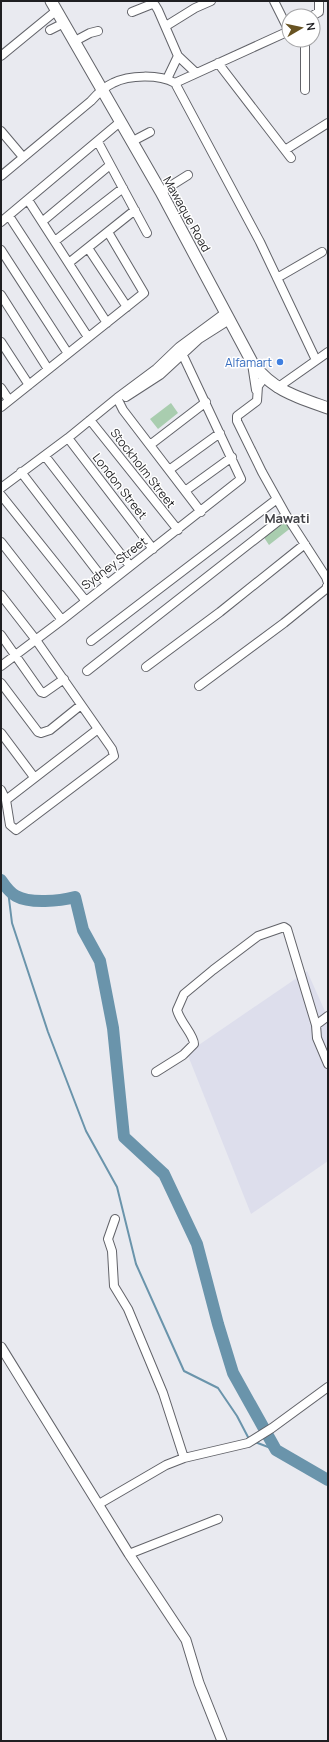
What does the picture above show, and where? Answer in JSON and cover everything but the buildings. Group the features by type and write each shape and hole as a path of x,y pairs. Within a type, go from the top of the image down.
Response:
{"main road":[{"name":"Mawaque Road","path":"54,6 161,192 251,362 264,378 277,388 328,408"}],"street":[{"path":"166,26 195,8 211,1"},
{"path":"274,1 281,15"},
{"path":"132,12 145,6 152,4 155,5 166,26 178,56 195,72"},
{"path":"1,56 54,6"},
{"path":"50,30 64,23"},
{"path":"75,41 90,33 98,32"},
{"path":"1,176 91,101 103,89 114,82 125,79 145,78 171,81 218,63 281,35"},
{"path":"305,48 305,90"},
{"path":"178,56 171,81 277,278 316,360"},
{"path":"218,63 291,158"},
{"path":"1,222 120,122"},
{"path":"285,150 328,123"},
{"path":"131,142 150,132"},
{"path":"2,134 23,157"},
{"path":"98,142 148,233"},
{"path":"42,221 110,165"},
{"path":"161,192 188,175"},
{"path":"56,241 123,188"},
{"path":"28,200 70,262 107,323"},
{"path":"70,262 135,210"},
{"path":"9,216 88,337"},
{"path":"1,406 144,292 108,232"},
{"path":"88,248 127,307"},
{"path":"1,250 67,352"},
{"path":"277,278 322,252"},
{"path":"1,294 48,368"},
{"path":"1,488 45,456 90,420 158,372 182,350 227,317"},
{"path":"1,342 29,385"},
{"path":"182,350 232,457 185,491"},
{"path":"277,388 328,352"},
{"path":"199,686 268,635 326,589 328,583 326,577 286,515 238,421 237,416 257,401 251,362"},
{"path":"256,393 264,378"},
{"path":"1,388 9,400"},
{"path":"116,401 200,512"},
{"path":"150,445 206,402"},
{"name":"Stockholm Street","path":"90,420 178,530"},
{"path":"169,470 220,433"},
{"name":"London Street","path":"68,438 153,549"},
{"path":"45,456 130,566"},
{"name":"Sydney Street","path":"1,666 14,654 36,640 178,530 241,479 232,457"},
{"path":"22,472 107,584"},
{"path":"1,495 86,600"},
{"path":"91,641 278,500"},
{"path":"87,671 286,515"},
{"path":"1,542 62,620"},
{"path":"146,667 220,612 305,544"},
{"path":"1,790 6,800 10,825 16,830 114,756 112,749 64,679 36,640 2,599"},
{"path":"1,635 43,692 64,679"},
{"path":"1,683 41,734 50,730 81,705"},
{"path":"6,800 98,729"},
{"path":"1,733 34,777"},
{"path":"156,1072 183,1055 194,1044 194,1041 182,1023 177,1010 184,994 258,936 284,926 287,929 316,1025 317,1038 328,1064"},
{"path":"316,1025 328,1016"},
{"path":"115,1219 108,1239 112,1250 114,1286 128,1310 163,1393 184,1458"},
{"path":"1,1347 129,1554 186,1640 199,1683 222,1741"},
{"path":"99,1504 166,1465 184,1458 248,1443 272,1428 328,1386"},
{"path":"129,1554 218,1519"}],"shaded area":[{"path":"307,971 328,1018 328,1161 251,1214 187,1053"}],"green space":[{"path":"171,403 178,413 158,429 150,419"},
{"path":"286,518 292,527 269,545 263,536"}],"waterway":[{"path":"1,880 11,893 22,899 45,901 75,897 83,930 100,961 113,1028 124,1137 164,1174 197,1244 218,1324 233,1373 276,1450 328,1480"},
{"path":"8,891 12,923 48,1032 86,1131 117,1187 136,1264 184,1371 218,1388 237,1416 249,1439"},
{"path":"255,1442 276,1450"}],"place":[{"name":"Alfamart","path":"280,362"}],"district":[{"name":"Mawati","path":"287,518"}]}
